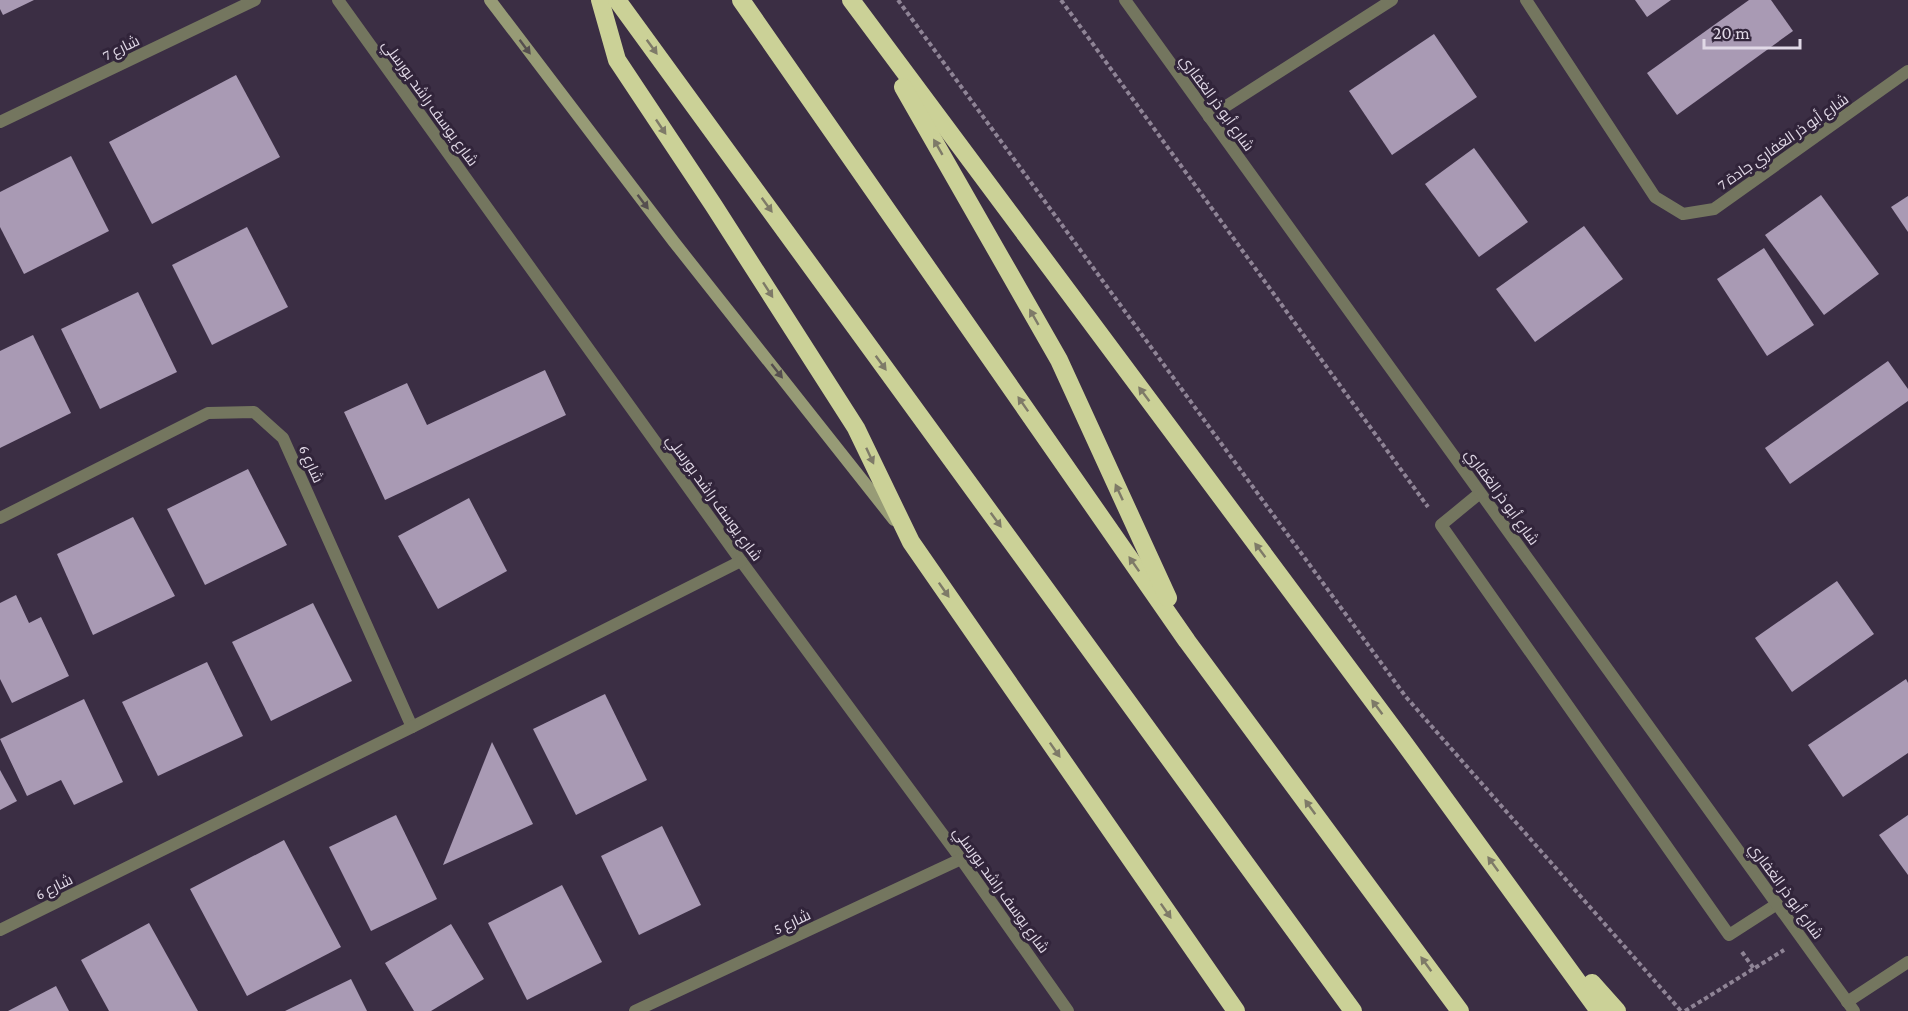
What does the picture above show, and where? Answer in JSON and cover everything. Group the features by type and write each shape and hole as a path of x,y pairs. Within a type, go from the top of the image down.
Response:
{"highway":[{"path":"600,0 617,60 714,206 856,428 911,542 1236,1011"},
{"path":"617,0 1353,1011"},
{"path":"741,0 1187,641 1460,1011"},
{"path":"851,0 1599,1011"},
{"path":"864,18 1059,360 1187,641"},
{"path":"1527,911 1617,1011"}],"main road":[{"path":"490,0 674,242 911,542"}],"street":[{"name":"شارع 7","path":"0,122 255,0"},
{"name":"شارع يوسف راشد بورسلي","path":"338,0 741,561 961,859 1068,1011"},
{"name":"شارع أبو ذر الغفاري","path":"1125,0 1851,1006"},
{"path":"1209,117 1392,0"},
{"name":"شارع أبو ذر الغفاري جادة 7","path":"1526,0 1655,197 1683,214 1714,209 1908,71"},
{"name":"شارع 6","path":"0,518 208,413 254,412 283,438 412,727"},
{"path":"1480,493 1441,525 1729,935 1777,904"},
{"name":"شارع 6","path":"0,930 412,727 741,561"},
{"name":"شارع 5","path":"635,1011 961,859"},
{"path":"1851,1006 1908,962"}],"path":[{"path":"898,0 1406,697 1683,1011 1802,939"},
{"path":"1061,0 1441,525"}],"building":[{"path":"0,0 34,0 3,15"},
{"path":"1635,0 1671,0 1647,17"},
{"path":"1749,0 1771,0 1793,31 1677,115 1647,73"},
{"path":"1434,34 1477,97 1392,155 1349,91"},
{"path":"236,75 280,157 152,224 109,142"},
{"path":"1474,148 1528,222 1479,257 1425,184"},
{"path":"71,156 109,231 24,274 0,227 0,192"},
{"path":"1821,195 1879,274 1824,315 1765,235"},
{"path":"1908,196 1908,232 1891,207"},
{"path":"1584,226 1623,279 1535,342 1496,289"},
{"path":"247,227 288,307 212,345 172,265"},
{"path":"1764,248 1814,325 1767,356 1717,279"},
{"path":"138,292 177,372 100,409 61,329"},
{"path":"33,335 71,413 0,448 0,351"},
{"path":"1888,361 1908,389 1908,401 1790,484 1765,448"},
{"path":"545,370 566,415 385,500 344,412 407,383 427,425"},
{"path":"248,469 287,545 205,585 167,509"},
{"path":"469,498 507,571 438,609 398,536"},
{"path":"133,517 175,596 93,635 57,554"},
{"path":"1837,581 1874,634 1792,692 1755,638"},
{"path":"16,595 29,623 41,617 69,676 12,703 0,679 0,603"},
{"path":"313,603 352,681 271,721 232,642"},
{"path":"207,662 243,736 158,776 122,702"},
{"path":"1906,679 1908,683 1908,753 1843,797 1808,745"},
{"path":"605,694 647,780 576,815 533,729"},
{"path":"84,699 123,782 74,805 61,780 27,796 0,739"},
{"path":"492,742 533,824 443,865"},
{"path":"0,770 17,801 0,810"},
{"path":"396,815 437,899 371,931 329,847"},
{"path":"1908,815 1908,875 1879,835"},
{"path":"662,826 701,905 639,935 601,856"},
{"path":"284,840 341,947 247,996 190,889"},
{"path":"562,885 602,962 527,1000 488,923"},
{"path":"149,923 198,1011 109,1011 81,960"},
{"path":"451,924 484,979 431,1011 414,1011 385,963"},
{"path":"351,979 367,1011 285,1011"},
{"path":"56,986 69,1011 8,1011"}]}
